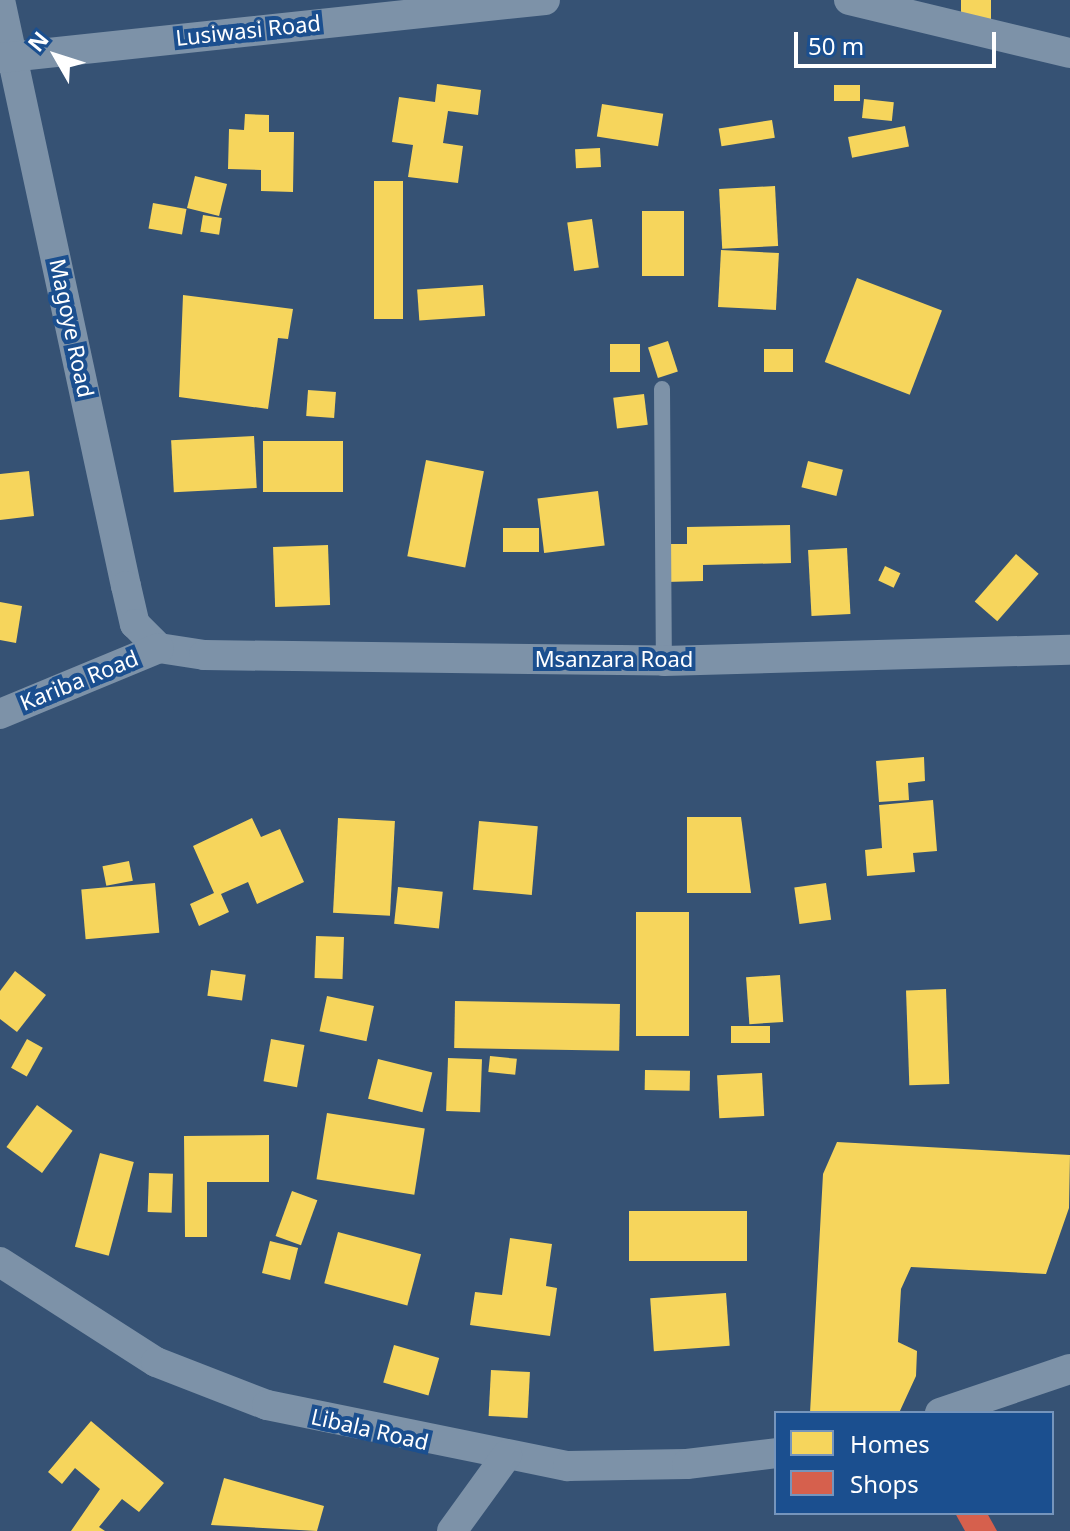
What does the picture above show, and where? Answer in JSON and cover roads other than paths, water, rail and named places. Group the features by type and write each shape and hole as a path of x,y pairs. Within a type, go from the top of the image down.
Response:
{"street":[{"name":"Magoye Road","path":"0,0 8,56 135,624 159,648"},
{"name":"Lusiwasi Road","path":"8,56 545,0"},
{"path":"849,0 1070,53"},
{"name":"Msanzara Road","path":"159,648 204,655 664,661 1070,650"},
{"name":"Kariba Road","path":"0,714 159,648"},
{"name":"Libala Road","path":"0,1262 68,1311 212,1386 366,1430 568,1466 687,1464 774,1453"},
{"path":"946,1411 1070,1369"},
{"path":"452,1531 507,1455"}],"lane":[{"path":"662,389 664,661"}]}
